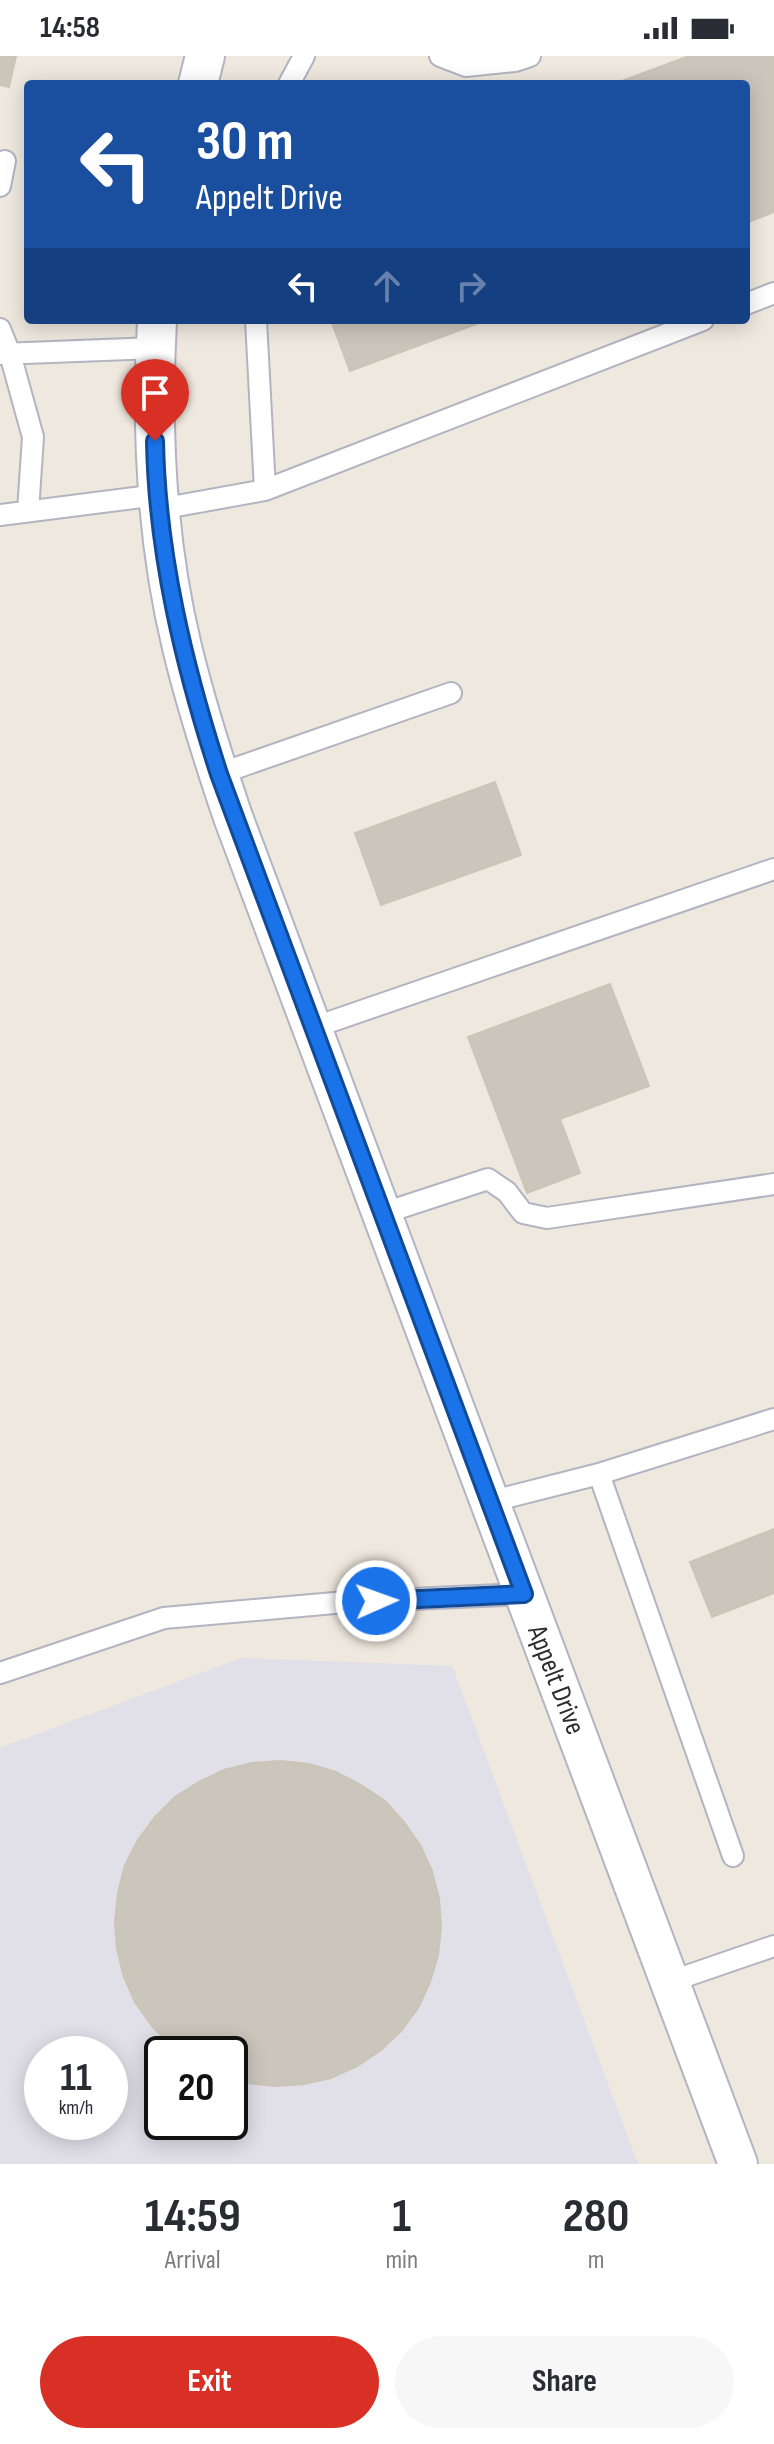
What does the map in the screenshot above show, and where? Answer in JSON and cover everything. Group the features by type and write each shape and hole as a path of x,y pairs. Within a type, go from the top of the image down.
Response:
{"street":[{"path":"199,80 205,56"},
{"name":"Appelt Drive","path":"156,334 154,397 165,557 182,645 219,774 738,2164"}],"lane":[{"path":"291,80 304,56"},
{"path":"440,56 466,66 515,61 530,56"},
{"path":"0,186 5,161"},
{"path":"750,302 774,293"},
{"path":"256,324 265,490"},
{"path":"0,515 265,490 693,324"},
{"path":"0,329 5,354 33,437 28,511"},
{"path":"5,354 156,334"},
{"path":"219,774 451,693"},
{"path":"312,1028 774,869"},
{"path":"381,1214 488,1179 507,1192 523,1213 547,1218 774,1184"},
{"path":"489,1502 599,1474 774,1419"},
{"path":"599,1474 733,1856"},
{"path":"0,1673 164,1618 346,1602 524,1594"},
{"path":"669,1982 774,1946"}],"shaded area":[{"path":"241,1658 452,1666 638,2164 0,2164 0,1748"}],"building":[{"path":"0,56 16,56 9,87 0,85"},
{"path":"689,56 774,56 774,212 750,221 750,80 625,80"},
{"path":"332,324 476,324 350,371"},
{"path":"495,782 521,855 381,905 355,833"},
{"path":"610,984 649,1086 560,1119 580,1173 527,1193 468,1037"},
{"path":"774,1529 774,1593 712,1617 690,1562"},
{"path":"280,1761 309,1764 336,1772 385,1801 420,1845 432,1871 439,1899 441,1927 438,1955 418,2008 401,2031 381,2050 357,2066 331,2078 304,2084 275,2086 248,2083 248,2036 162,2036 135,2002 117,1949 115,1921 118,1893 125,1865 138,1840 175,1797 224,1770 252,1763"}],"route":[{"path":"155,441 165,557 182,645 205,732 233,817 524,1594 376,1601"}]}
